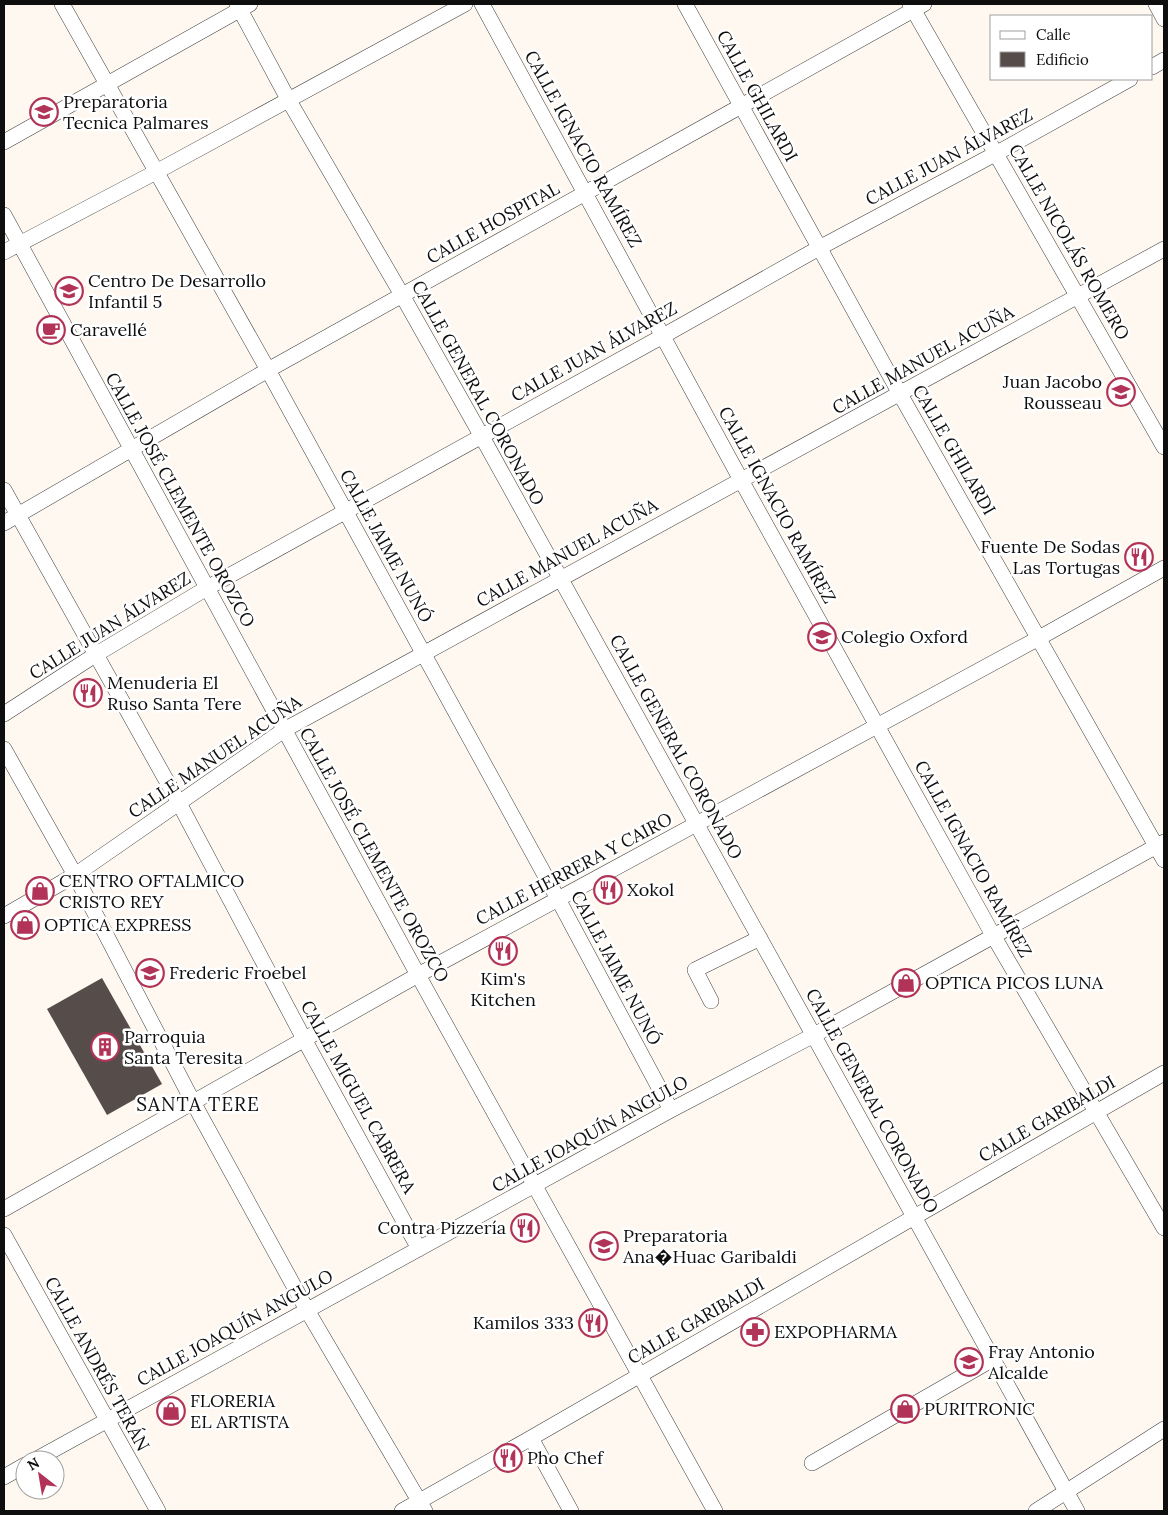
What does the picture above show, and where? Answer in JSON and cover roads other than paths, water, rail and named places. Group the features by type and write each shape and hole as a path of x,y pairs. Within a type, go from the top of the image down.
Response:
{"street":[{"name":"CALLE JAIME NUNÓ","path":"62,4 109,84 156,172 268,370 558,899 671,1110"},
{"path":"4,252 156,172 465,4"},
{"name":"CALLE IGNACIO RAMÍREZ","path":"482,4 741,480 994,938 1164,1228"},
{"name":"CALLE GHILARDI","path":"685,4 900,394 1162,850"},
{"path":"1156,4 1164,19"},
{"path":"4,142 109,84 242,6"},
{"name":"CALLE GENERAL CORONADO","path":"242,6 288,99 482,436 1077,1511"},
{"name":"CALLE HOSPITAL","path":"10,519 268,370 916,6"},
{"name":"CALLE NICOLÁS ROMERO","path":"916,6 1164,447"},
{"path":"1153,66 1164,60"},
{"name":"CALLE JUAN ÁLVAREZ","path":"4,714 95,655 207,588 664,336 819,248 997,153 1128,80"},
{"name":"CALLE JOSÉ CLEMENTE OROZCO","path":"4,215 418,975 715,1511"},
{"name":"CALLE MANUEL ACUÑA","path":"4,916 75,875 284,730 1164,249"},
{"name":"CALLE MIGUEL CABRERA","path":"4,490 10,519 95,655 179,803 304,1039 419,1249"},
{"name":"CALLE HERRERA Y CAIRO","path":"4,1208 418,975 1039,638 1164,568"},
{"path":"4,749 75,875 193,1102 307,1310 422,1506"},
{"name":"CALLE JOAQUÍN ANGULO","path":"52,1450 671,1110 1162,850"},
{"path":"711,1001 695,970 760,938"},
{"name":"CALLE GARIBALDI","path":"402,1511 422,1506 639,1375 1164,1072"},
{"name":"CALLE ANDRÉS TERÁN","path":"4,1235 158,1511"},
{"path":"812,1463 993,1359"},
{"path":"1036,1511 1164,1429"},
{"path":"532,1438 572,1511"},
{"path":"4,1477 15,1471"}],"place":[{"name":"Preparatoria Tecnica Palmares","path":"44,112"},
{"name":"Centro De Desarrollo Infantil 5","path":"69,291"},
{"name":"Caravellé","path":"51,330"},
{"name":"Juan Jacobo Rousseau","path":"1121,392"},
{"name":"Fuente De Sodas Las Tortugas","path":"1139,557"},
{"name":"Colegio Oxford","path":"822,637"},
{"name":"Menuderia El Ruso Santa Tere","path":"88,693"},
{"name":"Xokol","path":"608,890"},
{"name":"CENTRO OFTALMICO CRISTO REY","path":"40,891"},
{"name":"OPTICA EXPRESS","path":"25,925"},
{"name":"Kim's Kitchen","path":"503,951"},
{"name":"Frederic Froebel","path":"150,973"},
{"name":"OPTICA PICOS LUNA","path":"906,983"},
{"name":"Parroquia Santa Teresita","path":"105,1047"},
{"name":"Contra Pizzería","path":"525,1228"},
{"name":"Preparatoria Ana�Huac Garibaldi","path":"604,1246"},
{"name":"Kamilos 333","path":"593,1323"},
{"name":"EXPOPHARMA","path":"755,1332"},
{"name":"Fray Antonio Alcalde","path":"969,1362"},
{"name":"PURITRONIC","path":"905,1409"},
{"name":"FLORERIA EL ARTISTA","path":"171,1411"},
{"name":"Pho Chef","path":"508,1458"}],"district":[{"name":"SANTA TERE","path":"198,1104"}]}
